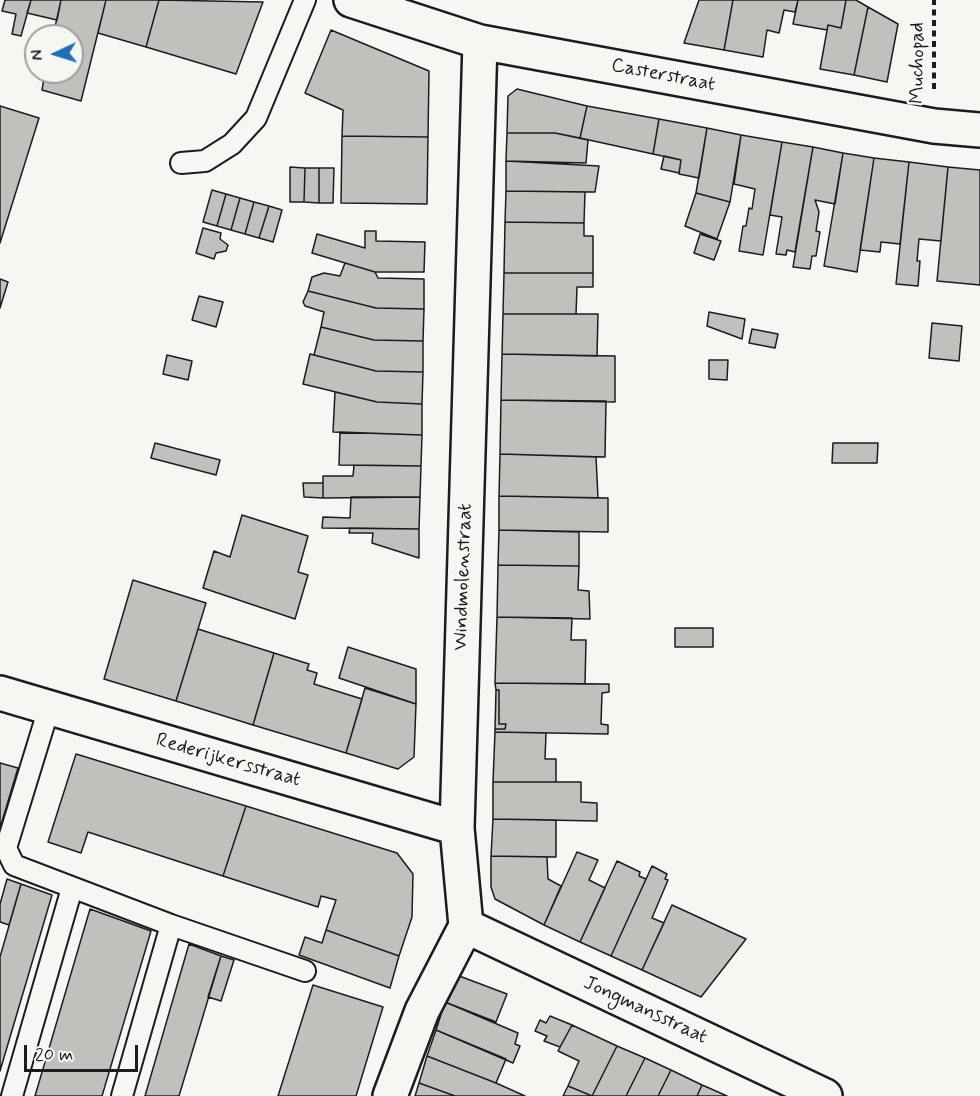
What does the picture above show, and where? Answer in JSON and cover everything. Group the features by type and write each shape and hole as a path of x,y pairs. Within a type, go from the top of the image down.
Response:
{"street":[{"name":"Casterstraat","path":"351,0 480,42 934,126 980,130"},
{"name":"Windmolenstraat","path":"466,926 457,828 480,42"},
{"name":"Rederijkersstraat","path":"0,693 457,828"},
{"path":"390,1096 422,1011 466,926"},
{"name":"Jongmansstraat","path":"466,926 825,1096"}],"lane":[{"path":"181,163 205,161 232,144 256,118 305,0"},
{"path":"49,708 6,848 14,865 171,925 305,971"},
{"path":"12,1096 72,888"},
{"path":"122,1096 171,925"}],"path":[{"name":"Muchopad","path":"934,0 934,126"}],"building":[{"path":"5,0 31,0 21,36 12,34 16,14 2,11"},
{"path":"31,0 61,0 57,20 27,13"},
{"path":"61,0 106,0 81,101 42,90 43,84 84,84 84,24 56,24"},
{"path":"106,0 159,0 146,47 98,33"},
{"path":"159,0 263,2 236,74 146,47"},
{"path":"699,0 733,0 724,50 684,43"},
{"path":"733,0 798,0 795,12 784,10 779,33 767,30 763,57 724,50"},
{"path":"798,0 846,0 841,28 828,25 827,30 793,24"},
{"path":"846,0 856,0 868,7 854,75 820,69 828,25 841,28"},
{"path":"868,7 898,24 887,82 854,75"},
{"path":"331,30 429,71 428,137 342,136 343,110 305,93"},
{"path":"517,89 587,106 580,138 555,133 507,133 508,96"},
{"path":"0,106 39,118 0,243"},
{"path":"587,106 659,119 653,154 580,138"},
{"path":"659,119 707,128 699,178 679,174 681,160 653,154"},
{"path":"707,128 741,135 730,202 696,193"},
{"path":"507,133 555,133 588,140 586,163 506,161"},
{"path":"741,135 782,142 763,255 739,251 743,226 746,226 749,208 752,209 755,189 734,184"},
{"path":"342,136 428,137 427,204 341,203"},
{"path":"782,142 813,147 795,252 787,250 786,255 776,254 782,217 770,215"},
{"path":"813,147 843,153 835,204 815,200 819,212 816,231 820,232 816,256 812,256 810,269 793,267"},
{"path":"843,153 874,158 857,272 824,266"},
{"path":"664,156 681,160 679,173 661,169"},
{"path":"874,158 909,162 900,244 881,242 880,252 860,250"},
{"path":"506,161 599,166 595,192 506,191"},
{"path":"909,162 948,167 941,241 919,239 918,286 896,284"},
{"path":"290,167 305,168 304,202 290,202"},
{"path":"948,167 980,170 980,285 937,281"},
{"path":"305,168 319,168 319,203 304,202"},
{"path":"319,168 334,168 333,203 319,203"},
{"path":"212,190 226,194 217,226 203,222"},
{"path":"506,191 585,192 584,223 505,222"},
{"path":"696,193 730,202 717,239 685,226"},
{"path":"226,194 240,198 231,230 217,226"},
{"path":"240,198 254,202 245,234 231,230"},
{"path":"254,202 269,206 259,238 245,234"},
{"path":"269,206 282,210 273,242 259,238"},
{"path":"505,222 584,223 584,236 593,236 593,273 504,273"},
{"path":"203,228 221,233 220,239 228,245 226,251 216,253 214,259 196,253"},
{"path":"365,231 376,231 376,241 425,242 424,272 375,272 312,253 317,234 365,248"},
{"path":"700,234 721,241 714,260 694,253"},
{"path":"345,263 375,272 378,278 424,279 424,309 376,308 308,291 312,277 324,273 340,276"},
{"path":"504,273 593,273 593,287 577,287 576,314 503,314"},
{"path":"0,279 8,282 0,308"},
{"path":"308,291 376,308 424,309 423,341 374,340 321,327 324,312 305,306 303,302"},
{"path":"199,296 223,302 216,327 192,320"},
{"path":"709,312 745,319 742,339 707,326"},
{"path":"503,314 598,314 597,356 502,354"},
{"path":"932,323 962,326 959,361 929,358"},
{"path":"321,327 374,340 423,341 423,372 376,371 314,355"},
{"path":"752,329 778,334 775,348 749,343"},
{"path":"310,354 376,371 423,372 422,404 377,402 303,384"},
{"path":"502,354 615,356 615,402 501,400"},
{"path":"167,355 192,361 188,380 163,374"},
{"path":"709,360 728,360 727,380 709,379"},
{"path":"335,392 377,402 422,404 422,435 333,432"},
{"path":"501,400 606,401 605,457 500,454"},
{"path":"340,432 422,435 421,466 339,465"},
{"path":"155,443 220,460 216,475 151,458"},
{"path":"833,443 878,443 877,463 832,463"},
{"path":"500,454 596,457 598,498 499,496"},
{"path":"354,465 421,466 420,497 323,498 323,476 353,476"},
{"path":"303,483 323,483 323,498 304,497"},
{"path":"499,496 608,498 608,532 499,530"},
{"path":"351,497 420,497 419,529 322,528 323,517 350,518"},
{"path":"242,515 308,536 298,572 308,575 295,619 203,588 214,551 230,557"},
{"path":"350,528 419,529 419,558 372,543 373,533 349,533"},
{"path":"499,530 579,532 579,566 498,565"},
{"path":"498,565 579,566 578,590 589,591 590,619 497,617"},
{"path":"133,580 206,603 176,701 104,679"},
{"path":"497,617 572,618 571,640 586,640 585,684 495,683"},
{"path":"675,628 713,628 713,647 675,647"},
{"path":"198,629 274,653 253,725 176,701"},
{"path":"348,647 416,669 416,704 339,678"},
{"path":"274,653 309,664 307,670 317,673 314,684 362,699 346,753 253,725"},
{"path":"495,683 609,684 609,692 602,693 601,724 608,725 608,734 495,732 495,729 505,729 506,724 499,724 499,690 496,690"},
{"path":"365,688 416,704 414,757 398,769 346,753"},
{"path":"496,690 499,690 499,724 506,724 505,729 495,729"},
{"path":"495,732 546,733 545,759 556,759 556,782 493,782"},
{"path":"76,754 246,806 223,876 88,832 81,853 48,842"},
{"path":"0,763 18,768 0,828"},
{"path":"493,782 581,782 581,802 597,803 597,821 493,819"},
{"path":"246,806 397,853 413,874 412,917 399,956 326,930 336,900 321,896 318,907 223,876"},
{"path":"493,819 556,820 556,857 491,856"},
{"path":"577,852 598,860 589,880 605,888 580,942 544,925"},
{"path":"491,856 547,857 548,879 561,886 544,925 495,899 491,887"},
{"path":"617,861 640,872 639,876 646,879 611,956 580,942"},
{"path":"652,866 667,874 665,879 668,880 652,918 664,923 642,970 611,956"},
{"path":"7,879 21,884 9,925 0,922 0,904"},
{"path":"21,884 52,895 0,1071 0,957"},
{"path":"672,905 746,939 701,997 642,970"},
{"path":"90,909 151,931 102,1096 35,1096"},
{"path":"326,930 399,956 390,988 299,955 305,937 322,943"},
{"path":"189,944 221,956 179,1096 145,1096"},
{"path":"221,956 234,960 221,1001 208,997"},
{"path":"454,974 507,994 496,1022 445,1002"},
{"path":"313,985 383,1007 356,1096 278,1096"},
{"path":"445,1002 518,1033 515,1044 520,1046 513,1063 436,1030"},
{"path":"550,1016 572,1025 560,1047 544,1041 547,1036 535,1031 540,1020 546,1023"},
{"path":"572,1025 617,1046 592,1096 568,1086 579,1061 558,1051"},
{"path":"436,1030 506,1059 496,1083 427,1056"},
{"path":"617,1046 645,1058 626,1096 592,1096"},
{"path":"427,1056 525,1096 455,1096 419,1083"},
{"path":"645,1058 671,1070 658,1096 626,1096"},
{"path":"671,1070 702,1085 697,1096 658,1096"},
{"path":"419,1083 455,1096 415,1096"},
{"path":"702,1085 709,1088 727,1096 697,1096"},
{"path":"568,1086 592,1096 563,1096"}]}
